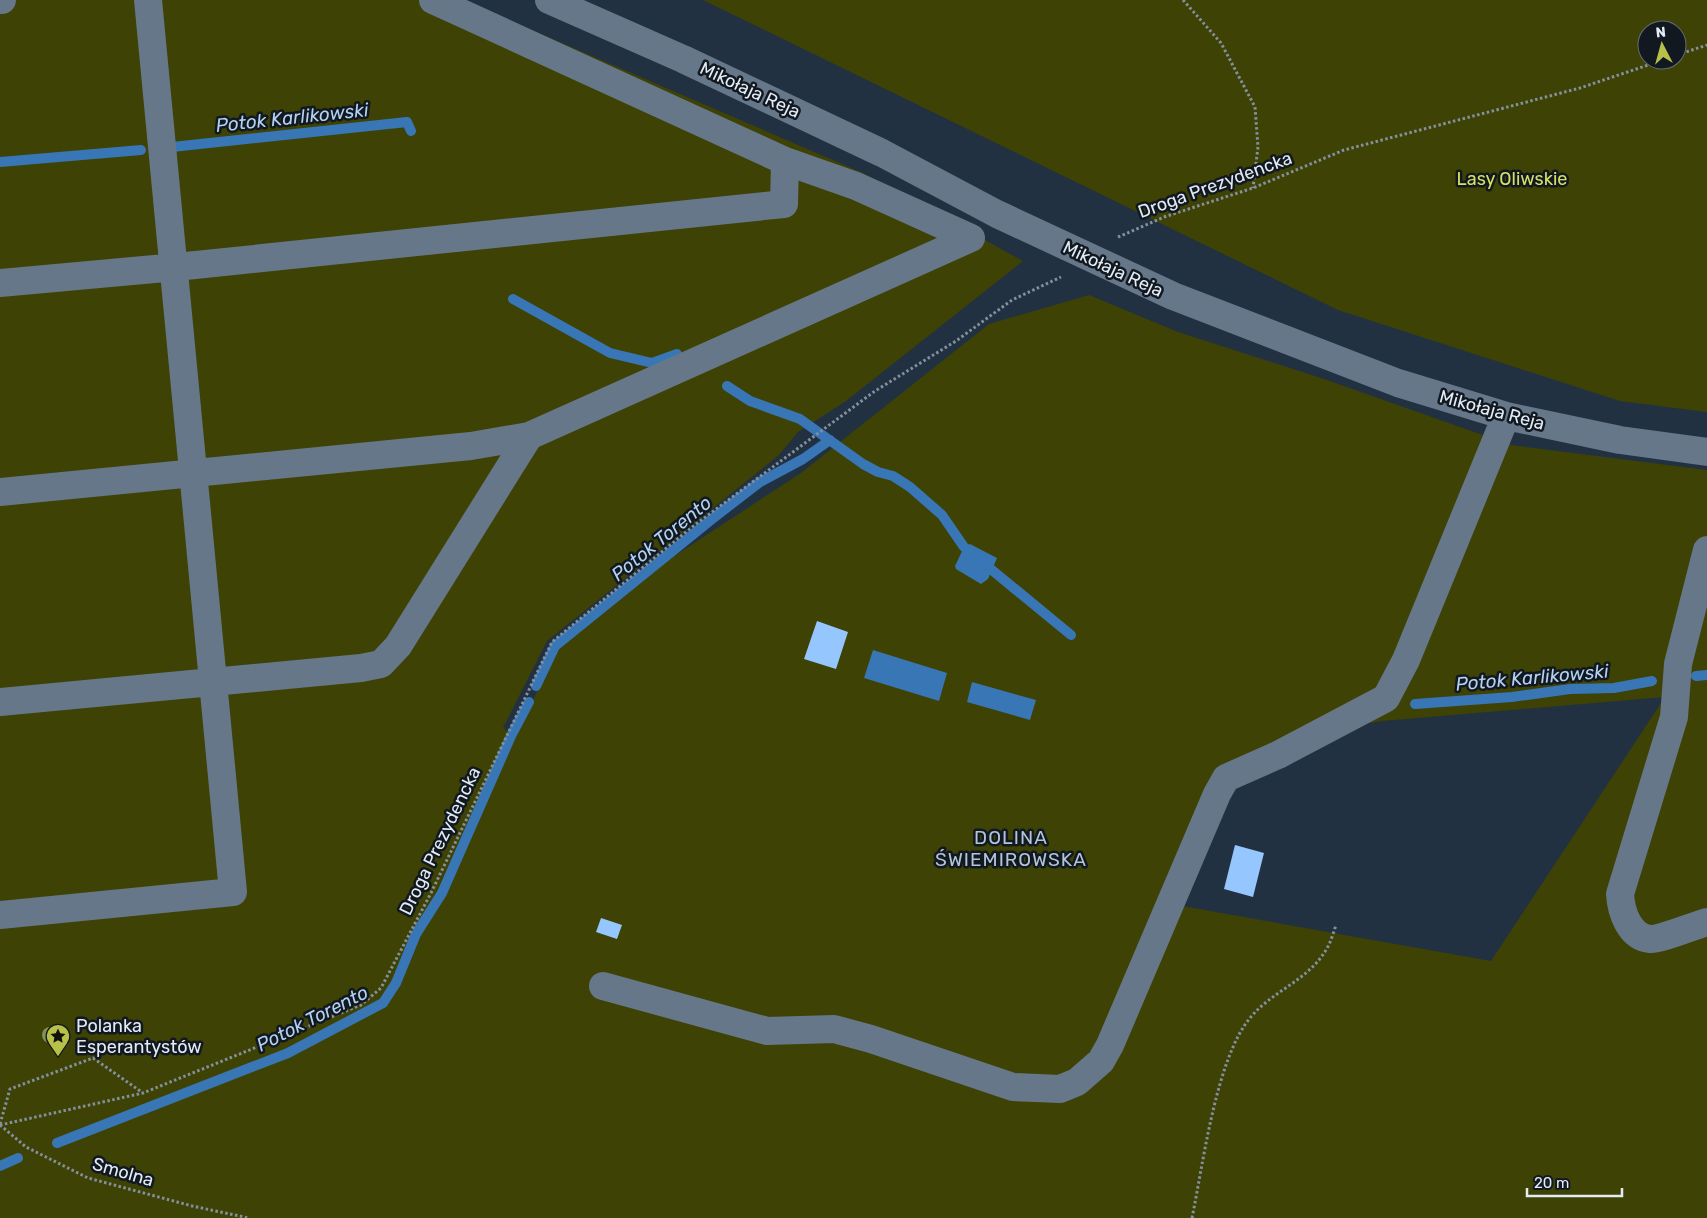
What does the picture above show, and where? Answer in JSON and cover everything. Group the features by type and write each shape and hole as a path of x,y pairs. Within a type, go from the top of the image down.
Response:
{"street":[{"path":"0,915 233,892 215,682 193,472 176,267 148,0"},
{"path":"0,492 471,446 529,436 971,238 856,186 785,161 434,0"},
{"name":"Mikołaja Reja","path":"549,0 683,59 882,152 997,214 1172,296 1398,383 1506,416 1620,440 1707,452"},
{"path":"0,283 176,267 784,204 785,161"},
{"path":"603,986 767,1031 834,1029 871,1039 1013,1087 1060,1089 1077,1082 1101,1061 1110,1045 1217,794 1226,778 1278,755 1386,698 1406,660 1506,416"},
{"path":"0,702 361,668 381,664 398,646 529,436"},
{"path":"1707,550 1678,664 1674,717 1620,894 1621,906 1633,930 1640,936 1652,940 1707,922"}],"path":[{"path":"1183,0 1221,42 1255,107 1258,147 1253,188"},
{"path":"1687,52 1707,45"},
{"name":"Droga Prezydencka","path":"0,1125 143,1094 361,1005 382,988 431,893 552,642 692,527 875,391 956,341 1012,300 1061,277 1082,255 1164,218 1253,188 1344,150 1580,88 1637,69"},
{"path":"1192,1218 1217,1096 1233,1048 1250,1019 1273,996 1302,976 1324,953 1336,925"},
{"path":"0,1125 10,1089 93,1058 143,1094"},
{"name":"Smolna","path":"0,1125 26,1147 88,1178 192,1206 249,1218"}],"green space":[{"path":"0,0 462,0 863,173 1023,261 846,401 798,432 778,456 547,641 503,728 514,735 527,714 556,649 653,570 801,473 989,324 1089,295 1178,332 1324,379 1511,445 1707,470 1707,1218 0,1218","holes":["1665,697 1491,961 1182,906 1230,791 1358,725 1382,721"]},
{"name":"Lasy Oliwskie","path":"703,0 1707,0 1707,412 1620,401 1338,310"}],"water":[{"path":"970,544 997,558 988,579 981,584 956,569 955,566 964,547"},
{"path":"873,650 947,673 939,701 864,678"},
{"path":"972,682 1036,700 1030,720 967,702"}],"building":[{"path":"817,621 848,632 836,669 804,659"},
{"path":"1235,845 1264,853 1253,897 1224,889"},
{"path":"601,918 622,925 617,939 596,932"}],"waterway":[{"name":"Potok Karlikowski","path":"172,147 407,122 411,131"},
{"name":"Potok Karlikowski","path":"0,162 141,150"},
{"name":"Potok Karlikowski","path":"513,299 610,353 652,363 677,354"},
{"name":"Potok Karlikowski","path":"727,386 750,401 800,419 863,464 878,472 893,476 910,487 942,515 964,547 1071,635"},
{"name":"Potok Torento","path":"536,686 555,646 760,482 803,459 830,440"},
{"name":"Potok Karlikowski","path":"1696,676 1707,675"},
{"name":"Potok Karlikowski","path":"1415,704 1512,697 1570,689 1614,688 1652,681"},
{"name":"Potok Torento","path":"57,1143 288,1053 383,1003 396,983 416,934 442,893 511,736 529,702"},
{"name":"Potok Torento","path":"0,1166 18,1158"}],"place":[{"name":"Polanka Esperantystów","path":"58,1057"}],"district":[{"name":"DOLINA ŚWIEMIROWSKA","path":"1011,848"}]}
